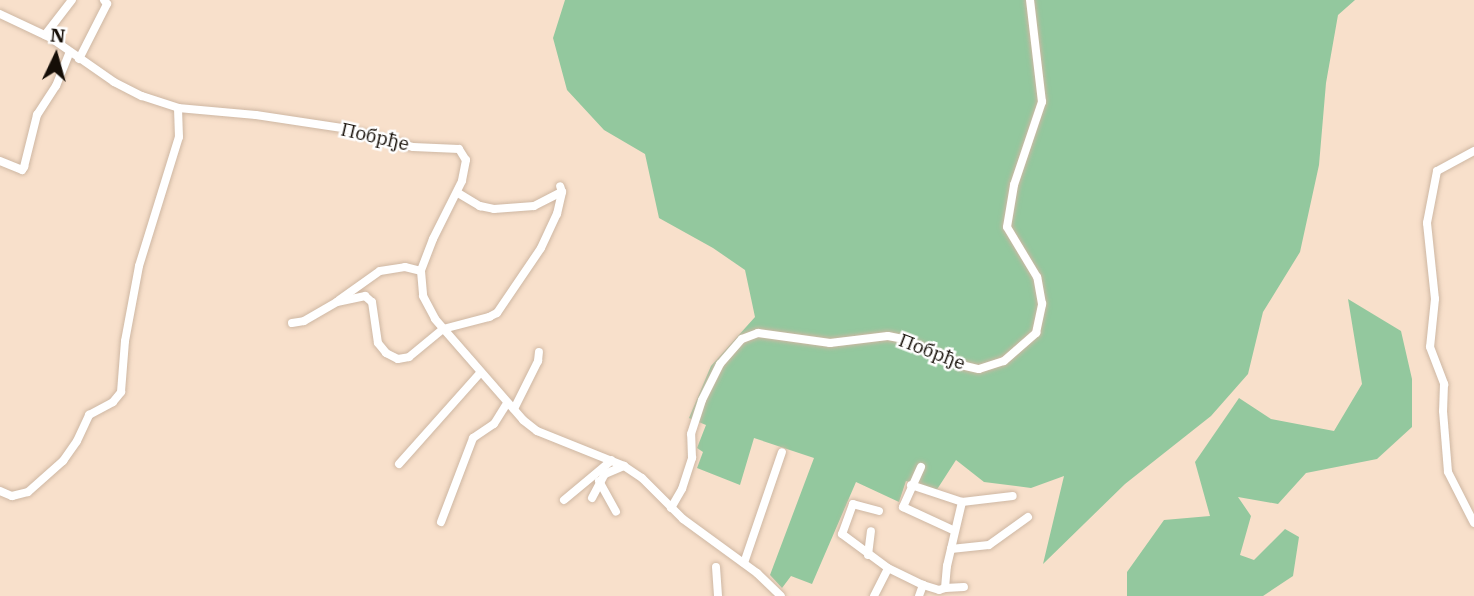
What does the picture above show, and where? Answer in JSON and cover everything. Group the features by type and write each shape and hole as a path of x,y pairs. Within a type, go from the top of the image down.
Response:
{"street":[{"path":"44,35 72,0"},
{"name":"Побрђе","path":"671,508 682,489 692,458 691,434 702,400 720,363 742,339 758,333 830,344 888,336 910,341 961,365 979,369 1004,361 1036,333 1042,313 1037,277 1007,227 1016,177 1042,102 1030,0"},
{"path":"79,59 109,1"},
{"name":"Побрђе","path":"0,14 44,35 142,96 178,108 256,115 342,128 413,147 459,149 466,160 458,194 433,239 421,271"},
{"path":"0,162 22,170 37,115 56,86 70,52"},
{"path":"0,491 12,496 28,492 63,461 77,441 89,415 113,402 121,392 125,341 139,266 179,137 178,108"},
{"path":"1474,151 1437,171 1427,223 1435,299 1430,347 1444,384 1443,411 1448,472 1474,523"},
{"path":"337,302 360,295 370,299 378,343 386,353 398,359 409,357 443,329 479,321 497,313 541,248 557,214 561,189 534,206 500,209 480,206 458,194"},
{"path":"292,323 304,321 337,302 374,273 405,267 421,271 423,296 443,329 511,406 537,431 612,460 642,478 671,508 744,563 781,596"},
{"path":"441,522 473,439 494,424 511,406 538,361 539,352"},
{"path":"400,464 481,372"},
{"path":"744,563 782,452"},
{"path":"564,500 612,460"},
{"path":"592,498 605,474 624,466"},
{"path":"921,467 903,507 955,531"},
{"path":"599,481 616,512"},
{"path":"911,485 962,502 1013,496"},
{"path":"945,588 962,502"},
{"path":"879,511 853,504 842,534 888,568 923,585 939,590 964,587"},
{"path":"951,549 975,549 989,545 1028,517"},
{"path":"868,555 871,531"},
{"path":"716,566 718,596"},
{"path":"874,596 888,568"},
{"path":"919,596 923,585"}],"green space":[{"path":"565,0 1355,0 1338,15 1326,83 1319,165 1300,252 1263,312 1248,374 1211,416 1125,484 1043,564 1064,476 1031,488 984,482 956,460 936,491 906,481 899,502 856,482 812,584 791,576 782,588 770,575 814,458 754,438 740,485 697,468 703,452 697,448 706,425 689,418 711,366 755,317 745,270 713,248 659,218 645,154 604,130 567,90 553,38"},
{"path":"1348,299 1401,331 1412,379 1412,427 1377,459 1306,473 1278,504 1238,497 1251,516 1240,555 1254,560 1285,529 1299,537 1293,576 1263,596 1127,596 1127,572 1164,520 1210,516 1195,462 1239,398 1271,419 1334,431 1362,384"}]}
